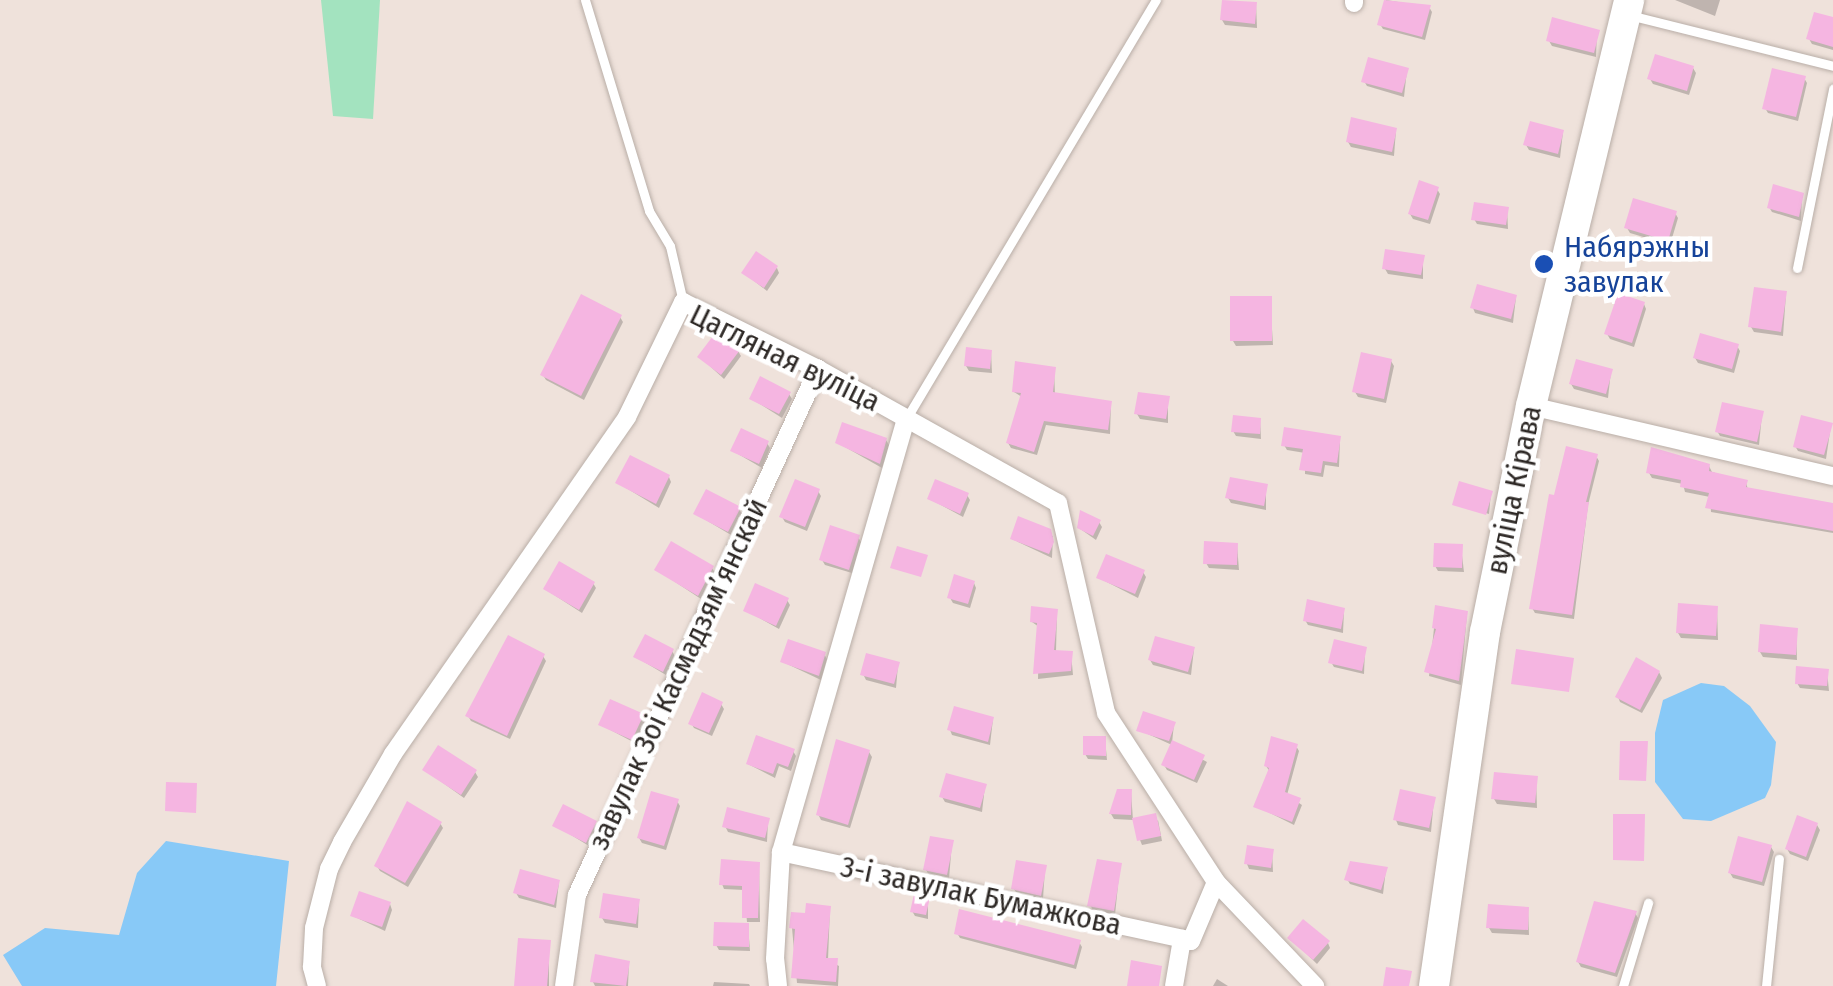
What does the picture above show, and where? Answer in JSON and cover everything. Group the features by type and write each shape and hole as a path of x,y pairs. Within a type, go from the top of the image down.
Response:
{"main road":[{"name":"вуліца Кірава","path":"1434,986 1485,632 1531,406 1627,7"}],"street":[{"name":"Цагляная вуліца","path":"317,986 312,967 314,928 329,869 342,842 394,754 626,417 683,302 818,368 906,419 781,852 774,959 778,986"},
{"name":"завулак Зоі Касмадзямʼянскай","path":"564,986 577,895 818,368"},
{"path":"1531,406 1833,476"},
{"path":"906,419 1058,503 1106,713 1216,882 1315,986"},
{"name":"3-і завулак Бумажкова","path":"781,852 1182,940"},
{"path":"1174,986 1182,940 1191,942 1216,882"}],"lane":[{"path":"586,0 649,212 670,246 683,302"},
{"path":"906,419 1156,0"},
{"path":"1627,7 1833,66"},
{"path":"1797,268 1833,89"},
{"path":"1766,986 1780,859"},
{"path":"1624,986 1648,903"}],"green space":[{"path":"321,0 380,0 373,119 333,116"}],"water":[{"path":"1701,683 1724,686 1750,706 1776,742 1771,785 1765,798 1711,821 1683,819 1655,782 1655,733 1663,700"},
{"path":"166,841 289,861 276,986 22,986 3,955 45,928 119,935 137,873"}],"building":[{"path":"1222,0 1257,2 1255,24 1220,20"},
{"path":"1384,0 1431,5 1422,37 1377,25"},
{"path":"1814,12 1833,17 1833,47 1806,39"},
{"path":"1552,17 1600,30 1594,53 1546,41"},
{"path":"1655,54 1694,66 1687,91 1647,79"},
{"path":"1368,57 1409,68 1402,93 1361,82"},
{"path":"1772,68 1806,76 1796,117 1762,109"},
{"path":"1351,117 1397,128 1392,152 1346,142"},
{"path":"1530,121 1564,130 1558,154 1523,145"},
{"path":"1419,180 1439,187 1428,220 1408,214"},
{"path":"1773,184 1804,193 1799,217 1767,208"},
{"path":"1633,198 1677,211 1668,241 1624,228"},
{"path":"1474,202 1509,207 1506,225 1471,220"},
{"path":"1385,249 1425,255 1421,275 1382,269"},
{"path":"756,251 778,266 764,288 741,273"},
{"path":"1477,284 1517,295 1511,319 1470,308"},
{"path":"1754,287 1787,291 1781,332 1748,327"},
{"path":"1618,293 1645,302 1632,343 1604,334"},
{"path":"581,294 622,315 581,396 540,375"},
{"path":"1230,296 1272,296 1272,341 1230,341"},
{"path":"716,332 740,350 721,375 697,357"},
{"path":"1700,333 1739,344 1732,369 1693,358"},
{"path":"966,347 992,350 990,369 964,366"},
{"path":"1361,352 1392,359 1384,399 1352,392"},
{"path":"1576,359 1613,369 1606,394 1569,384"},
{"path":"1015,361 1056,367 1053,392 1112,401 1108,430 1044,421 1034,452 1006,443 1021,393 1012,392"},
{"path":"760,376 791,392 779,414 749,399"},
{"path":"1138,392 1170,396 1166,419 1134,414"},
{"path":"1722,402 1764,411 1757,442 1715,432"},
{"path":"1233,415 1261,418 1260,434 1231,432"},
{"path":"1801,415 1833,423 1824,455 1793,447"},
{"path":"842,422 887,438 880,464 835,443"},
{"path":"1284,427 1341,436 1337,463 1323,461 1321,473 1299,470 1303,449 1281,446"},
{"path":"741,428 769,441 759,464 730,451"},
{"path":"1566,446 1598,454 1586,502 1572,615 1529,609 1549,494 1554,495"},
{"path":"1651,447 1710,464 1709,471 1748,480 1746,487 1833,503 1833,531 1705,508 1709,493 1680,487 1681,480 1646,473"},
{"path":"630,455 670,475 656,504 615,483"},
{"path":"1230,477 1268,484 1264,506 1225,498"},
{"path":"795,479 820,489 805,527 779,517"},
{"path":"935,479 969,493 960,514 927,499"},
{"path":"1459,481 1493,491 1486,515 1452,505"},
{"path":"706,489 741,507 728,532 693,514"},
{"path":"1080,510 1101,520 1093,536 1077,528"},
{"path":"1018,516 1051,529 1054,542 1049,554 1010,539"},
{"path":"830,525 860,535 849,570 819,560"},
{"path":"671,541 714,566 698,596 654,570"},
{"path":"1204,541 1238,543 1237,565 1203,564"},
{"path":"1434,543 1463,544 1462,568 1433,567"},
{"path":"897,546 928,555 921,577 890,568"},
{"path":"1106,554 1145,570 1135,594 1096,578"},
{"path":"559,561 595,582 579,610 543,589"},
{"path":"954,574 975,581 968,604 947,598"},
{"path":"755,583 789,598 776,626 743,611"},
{"path":"1307,599 1345,608 1341,629 1303,621"},
{"path":"1678,603 1718,606 1716,636 1676,633"},
{"path":"1435,605 1468,611 1459,681 1424,672 1436,629 1432,628"},
{"path":"1031,606 1058,609 1054,650 1073,651 1071,671 1033,674 1037,623 1030,622"},
{"path":"1760,624 1798,628 1796,655 1758,652"},
{"path":"645,634 674,649 663,672 633,657"},
{"path":"508,635 545,654 507,736 465,716"},
{"path":"1155,636 1195,647 1188,672 1148,660"},
{"path":"788,639 826,652 819,676 780,662"},
{"path":"1334,639 1367,647 1362,671 1328,663"},
{"path":"1516,649 1574,658 1569,692 1511,684"},
{"path":"866,653 900,662 894,684 860,675"},
{"path":"1636,657 1660,671 1640,710 1615,697"},
{"path":"1796,666 1829,669 1827,686 1795,684"},
{"path":"702,692 723,702 709,733 688,724"},
{"path":"610,699 644,714 632,740 598,725"},
{"path":"954,706 994,717 988,742 947,730"},
{"path":"1143,711 1176,722 1169,741 1136,731"},
{"path":"756,735 795,749 788,767 777,763 773,774 746,764"},
{"path":"1083,736 1106,736 1106,756 1083,755"},
{"path":"1271,736 1298,744 1285,792 1301,798 1292,822 1253,807 1269,768 1264,766"},
{"path":"836,739 870,750 848,825 816,815"},
{"path":"1172,740 1205,755 1194,780 1161,765"},
{"path":"1620,741 1648,741 1646,781 1619,780"},
{"path":"438,745 477,770 461,795 422,770"},
{"path":"1494,772 1538,776 1535,803 1491,799"},
{"path":"946,773 987,784 980,808 939,797"},
{"path":"166,782 197,783 196,813 165,811"},
{"path":"1117,789 1132,789 1131,815 1109,814"},
{"path":"1400,789 1436,797 1429,828 1393,820"},
{"path":"651,791 679,799 664,846 637,838"},
{"path":"407,801 442,822 405,883 374,866"},
{"path":"563,804 597,821 586,843 552,826"},
{"path":"727,807 770,818 765,838 722,827"},
{"path":"1156,813 1161,836 1137,841 1132,818"},
{"path":"1613,814 1645,814 1644,861 1613,860"},
{"path":"1797,815 1818,823 1806,857 1785,849"},
{"path":"930,836 954,840 947,875 923,870"},
{"path":"1738,836 1772,845 1762,882 1728,873"},
{"path":"1247,845 1274,849 1271,868 1244,864"},
{"path":"721,859 760,862 758,918 742,918 742,886 719,885"},
{"path":"1097,859 1122,863 1114,911 1087,906"},
{"path":"1016,860 1047,865 1041,896 1011,889"},
{"path":"1350,861 1388,867 1381,890 1344,880"},
{"path":"520,869 560,880 554,905 513,893"},
{"path":"359,891 391,902 382,927 350,916"},
{"path":"603,893 640,899 636,924 599,918"},
{"path":"914,894 930,897 926,915 910,912"},
{"path":"1594,901 1637,911 1615,973 1576,962"},
{"path":"806,903 831,906 826,958 838,958 836,982 791,978 795,929 789,928 791,912 805,913"},
{"path":"1488,904 1529,907 1528,930 1486,928"},
{"path":"959,909 1081,940 1074,965 954,934"},
{"path":"1303,919 1330,941 1313,960 1287,938"},
{"path":"714,922 749,923 749,947 713,946"},
{"path":"518,938 551,940 547,986 514,986"},
{"path":"595,954 630,961 626,986 590,982"},
{"path":"1131,960 1162,966 1159,986 1127,986"},
{"path":"1386,967 1412,971 1409,986 1383,986"}],"place":[{"name":"Набярэжны завулак","path":"1544,264"}]}
